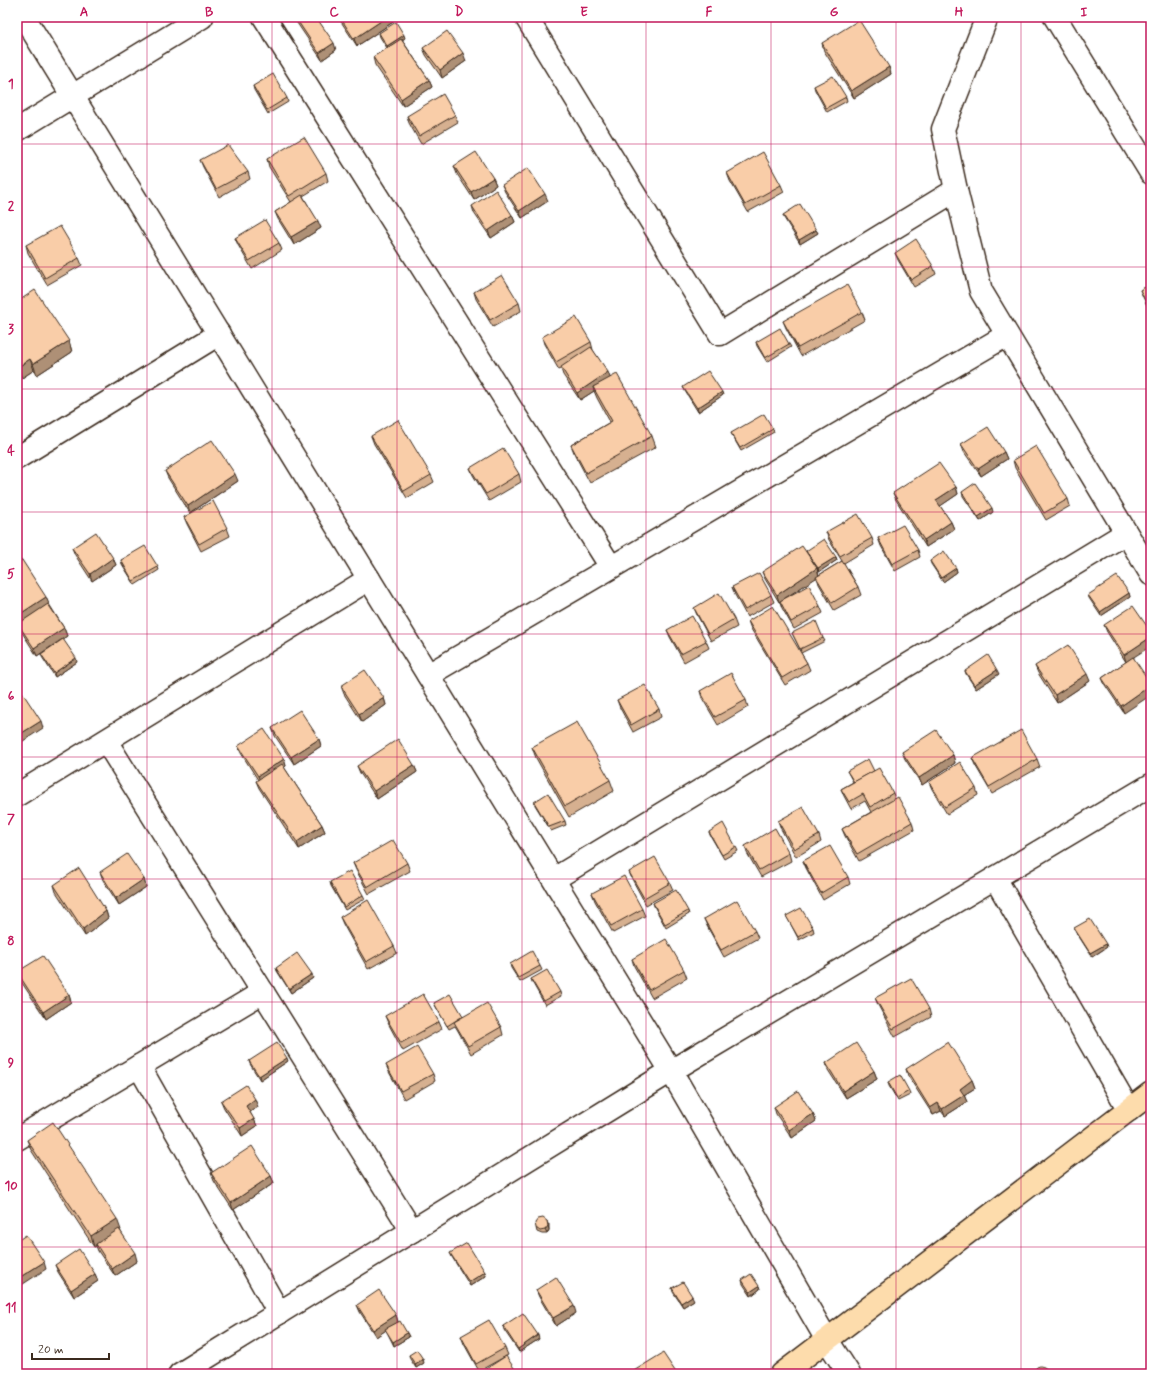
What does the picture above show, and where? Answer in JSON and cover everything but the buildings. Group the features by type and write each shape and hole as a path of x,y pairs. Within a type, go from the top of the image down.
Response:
{"highway":[{"path":"782,1374 1151,1094"}],"street":[{"path":"24,17 671,1071 827,1340 849,1374"},
{"path":"17,130 202,17"},
{"path":"264,17 611,567"},
{"path":"526,17 720,334 956,190"},
{"path":"987,17 943,129 956,190 981,291 1151,574"},
{"path":"1055,17 1151,173"},
{"path":"17,458 219,334"},
{"path":"428,675 1007,335"},
{"path":"554,879 1126,533"},
{"path":"17,795 369,579"},
{"path":"106,740 412,1231"},
{"path":"185,1373 279,1313 671,1071 1151,786"},
{"path":"996,878 1129,1110"},
{"path":"17,1139 263,992"},
{"path":"139,1066 279,1313"}]}
